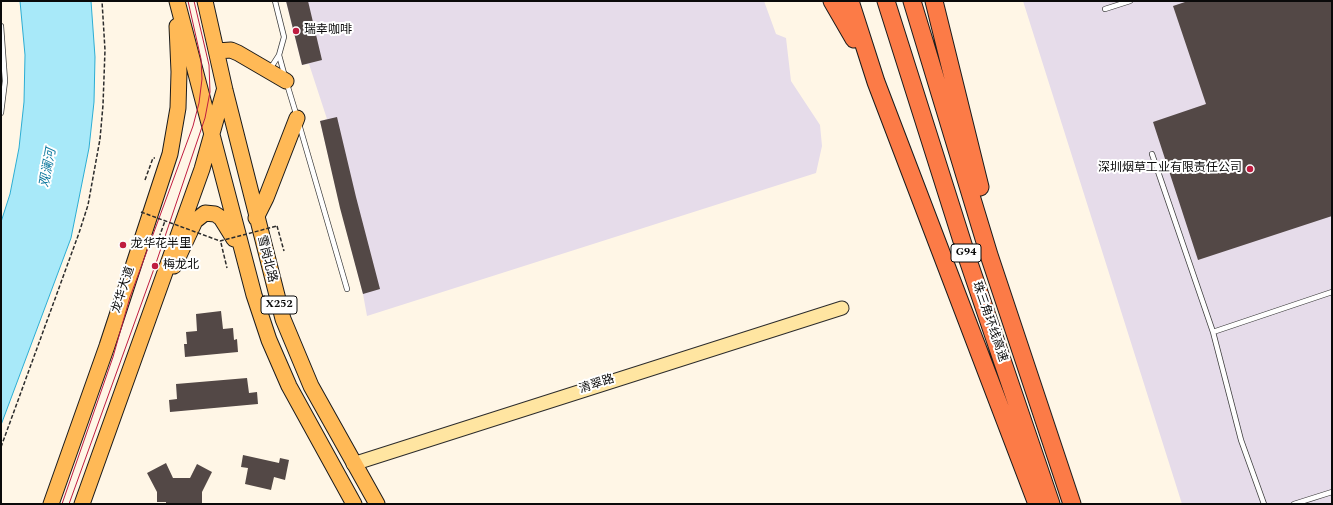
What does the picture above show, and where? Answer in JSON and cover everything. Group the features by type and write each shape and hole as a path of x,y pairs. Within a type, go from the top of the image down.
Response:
{"highway":[{"path":"832,1 840,12 876,82"},
{"path":"850,1 876,82 1037,504"},
{"name":"珠三角环线高速","path":"886,1 968,260 1051,504"},
{"name":"珠三角环线高速","path":"912,1 989,255 1072,504"},
{"path":"934,1 1024,358"}],"main road":[{"name":"龙华大道","path":"175,1 212,135"},
{"name":"龙华大道","path":"52,504 107,346 170,154 178,108 179,72 175,1"},
{"name":"X252","path":"205,1 217,51 224,90"},
{"path":"217,51 231,50 238,52 286,81"},
{"path":"82,504 202,169 224,90"},
{"name":"雪岗北路","path":"224,90 283,319 311,386 353,464 377,504"},
{"path":"256,218 266,198 297,118"},
{"name":"雪岗北路","path":"212,135 243,254 269,340 289,386 354,504"},
{"path":"222,171 243,166"},
{"path":"163,276 175,265 194,221 205,212 215,214 221,218 243,254"}],"street":[{"name":"清翠路","path":"353,464 842,308"}],"lane":[{"path":"268,71 279,55 284,37 275,1"},
{"path":"1105,9 1130,1"},
{"path":"1,26 4,81 1,113"},
{"path":"279,55 347,289"},
{"path":"1152,154 1213,332 1241,440 1264,504"},
{"path":"1213,332 1332,292"},
{"path":"1294,504 1332,492"}],"path":[{"path":"1,447 88,205 100,139 103,105 105,50 102,1"},
{"path":"141,212 220,241 277,226 284,251"},
{"path":"157,243 165,221"},
{"path":"220,241 227,268"}],"shaded area":[{"path":"286,1 764,1 776,34 786,38 791,81 820,125 822,146 816,173 367,316 363,294 320,121 327,119 309,64 302,65"},
{"name":"深圳烟草工业有限责任公司","path":"1023,1 1332,1 1332,504 1182,504"}],"water":[{"name":"观澜河","path":"20,1 91,1 95,57 94,102 89,148 71,238 1,425 1,222 10,194 19,148 24,102 25,55"}],"building":[{"path":"286,1 308,1 322,60 302,65"},
{"name":"深圳烟草工业有限责任公司","path":"1188,1 1332,1 1332,216 1198,260 1153,122 1206,104 1173,6"},
{"path":"337,117 380,289 363,294 340,208 320,121"},
{"path":"221,311 223,329 233,328 234,340 237,339 238,352 185,357 184,344 187,344 186,332 197,331 196,314"},
{"path":"247,378 249,393 257,392 258,404 170,412 169,400 177,399 176,384"},
{"path":"243,455 279,463 280,458 289,460 285,480 274,477 271,490 245,484 248,468 241,467"},
{"path":"166,463 173,478 190,478 197,464 212,472 202,492 202,503 166,504 166,502 157,502 157,492 147,473"}],"tram line":[{"path":"62,504 113,357 130,297 193,126 199,103 202,79 201,59 188,1"},
{"path":"69,504 155,266 205,118 210,92 209,65 194,1"}],"place":[{"name":"瑞幸咖啡","path":"296,31"},
{"name":"深圳烟草工业有限责任公司","path":"1250,169"},
{"name":"龙华花半里","path":"123,245"},
{"name":"梅龙北","path":"155,266"}]}
